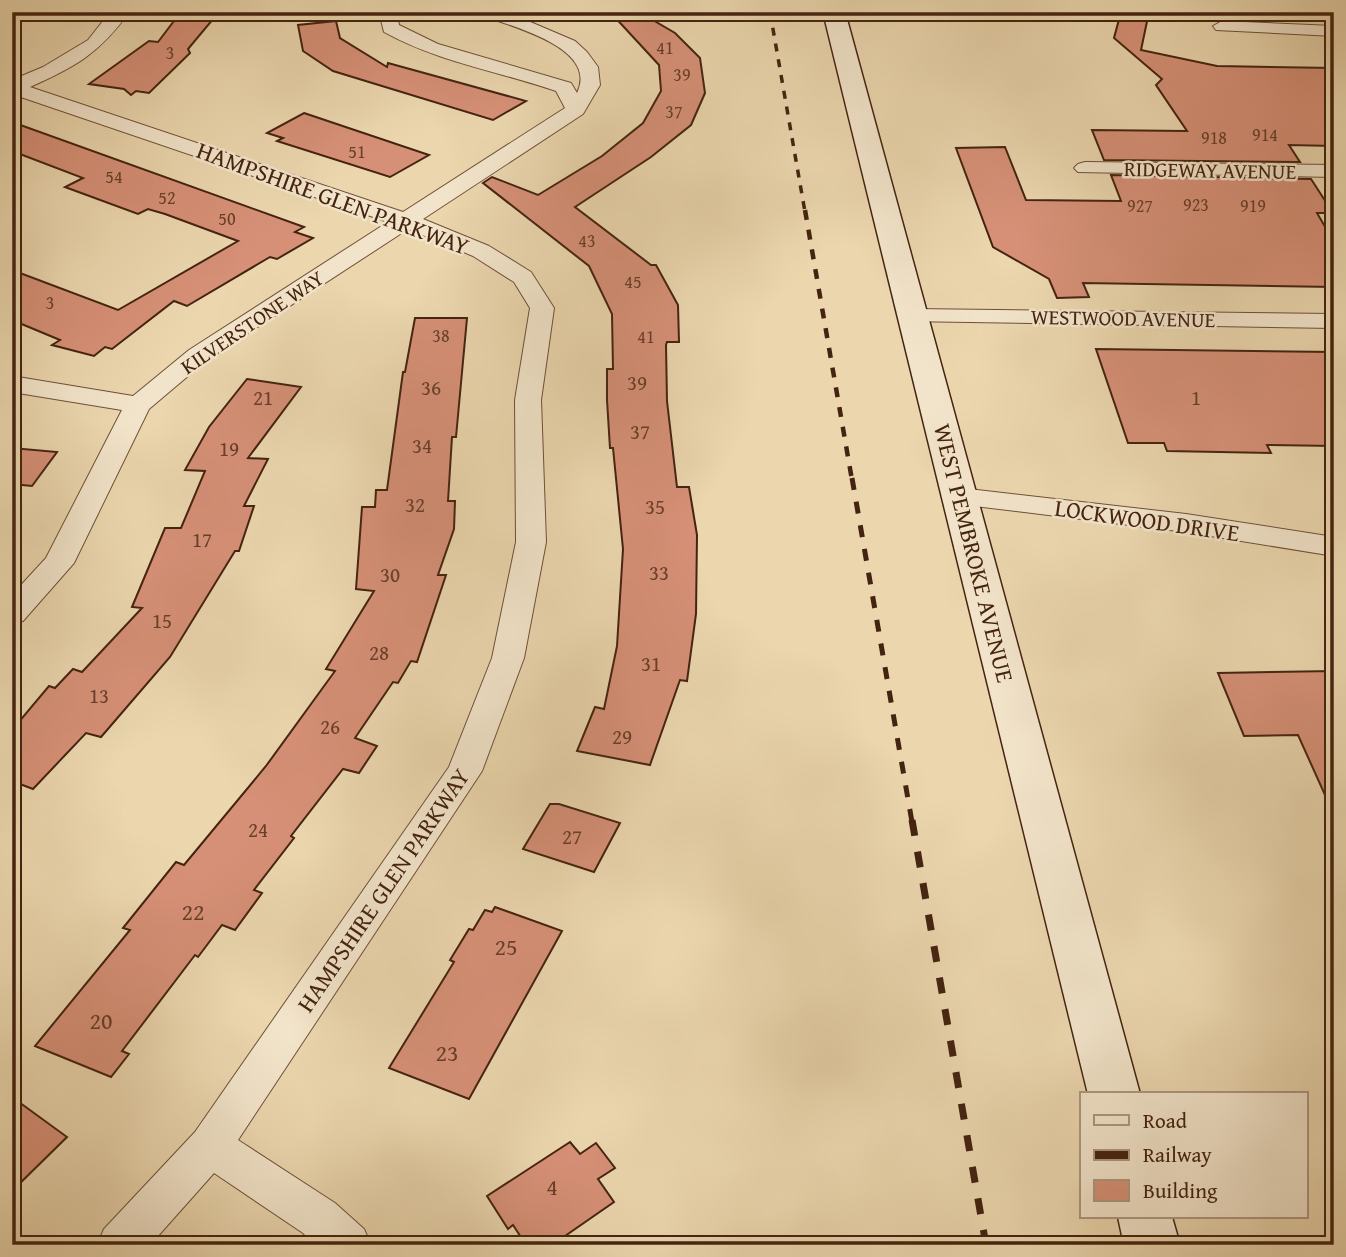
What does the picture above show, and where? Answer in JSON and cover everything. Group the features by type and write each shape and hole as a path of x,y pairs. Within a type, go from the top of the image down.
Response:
{"main road":[{"name":"WEST PEMBROKE AVENUE","path":"834,12 1113,1092"},
{"path":"1145,1218 1152,1245"}],"street":[{"path":"13,87 50,71 94,44 120,12"},
{"path":"388,12 390,29 409,40 446,53 528,73 564,87 576,110"},
{"path":"490,12 540,30 582,55 591,70 591,84 576,110"},
{"path":"1222,26 1334,31"},
{"name":"HAMPSHIRE GLEN PARKWAY","path":"13,87 443,233 481,251 523,277 541,308 528,400 531,542 508,658 465,771 210,1146 120,1245"},
{"name":"KILVERSTONE WAY","path":"12,614 59,563 138,405 198,355 576,110"},
{"name":"RIDGEWAY AVENUE","path":"1085,168 1334,171"},
{"name":"WESTWOOD AVENUE","path":"913,316 1334,320"},
{"path":"12,384 138,405"},
{"name":"LOCKWOOD DRIVE","path":"960,497 1186,523 1334,547"},
{"path":"210,1146 319,1217 348,1245"}],"building":[{"path":"610,12 639,12 675,33 700,58 705,93 691,125 651,157 575,207 651,265 656,265 678,305 679,342 667,342 666,345 667,401 677,487 689,487 697,535 696,614 687,681 680,680 650,765 577,751 595,707 604,709 617,646 623,549 613,448 610,448 607,400 607,369 613,369 612,314 589,266 483,183 492,177 538,195 602,156 643,123 661,91 659,65"},
{"path":"1121,12 1149,12 1141,50 1217,66 1334,68 1334,146 1289,145 1300,162 1104,160 1092,130 1187,131 1156,85 1162,79 1114,38"},
{"path":"177,17 214,18 188,49 190,53 149,93 136,91 131,95 124,89 89,84 149,41 158,42"},
{"path":"336,21 340,38 387,67 388,63 526,101 493,120 333,71 303,51 298,25"},
{"path":"304,113 429,155 390,177 277,141 283,138 267,133"},
{"path":"12,122 304,227 295,232 313,238 277,259 270,257 187,306 174,301 112,349 105,347 94,356 52,345 60,340 12,320 12,270 118,310 238,241 148,209 138,214 65,187 83,178 12,151"},
{"path":"1005,147 1026,200 1121,201 1111,175 1311,179 1333,213 1317,213 1334,242 1334,287 1083,283 1089,297 1057,298 1049,279 993,247 956,148"},
{"path":"415,318 467,318 456,437 452,437 448,501 455,501 454,529 438,575 446,575 417,662 411,661 398,683 393,682 355,738 377,746 359,773 343,769 291,836 294,838 254,890 262,893 235,930 222,925 198,957 195,955 122,1051 129,1054 111,1077 35,1046 130,930 123,928 176,862 184,865 266,766 335,671 326,669 374,591 356,589 362,507 375,507 376,490 387,490 403,372"},
{"path":"1096,349 1334,352 1334,446 1267,445 1271,453 1167,451 1164,443 1128,443"},
{"path":"247,379 301,387 248,458 268,459 244,506 254,506 239,551 235,551 170,657 101,737 86,733 33,789 12,781 12,730 49,686 55,688 73,669 82,672 142,608 132,607 165,528 181,528 205,471 185,470 209,427"},
{"path":"12,448 57,452 32,486 12,484"},
{"path":"1334,671 1334,815 1298,735 1244,736 1218,673"},
{"path":"550,804 559,804 620,823 594,872 523,849"},
{"path":"495,907 562,931 469,1099 389,1068 454,962 450,960 469,929 473,930 485,910 492,912"},
{"path":"12,1097 67,1137 12,1191"},
{"path":"570,1142 580,1154 596,1143 615,1168 598,1179 614,1202 552,1245 526,1245 513,1225 508,1229 487,1196"}],"railway":[{"path":"770,12 805,212"},
{"path":"805,210 852,480"},
{"path":"852,478 912,822"},
{"path":"912,820 986,1245"}]}
